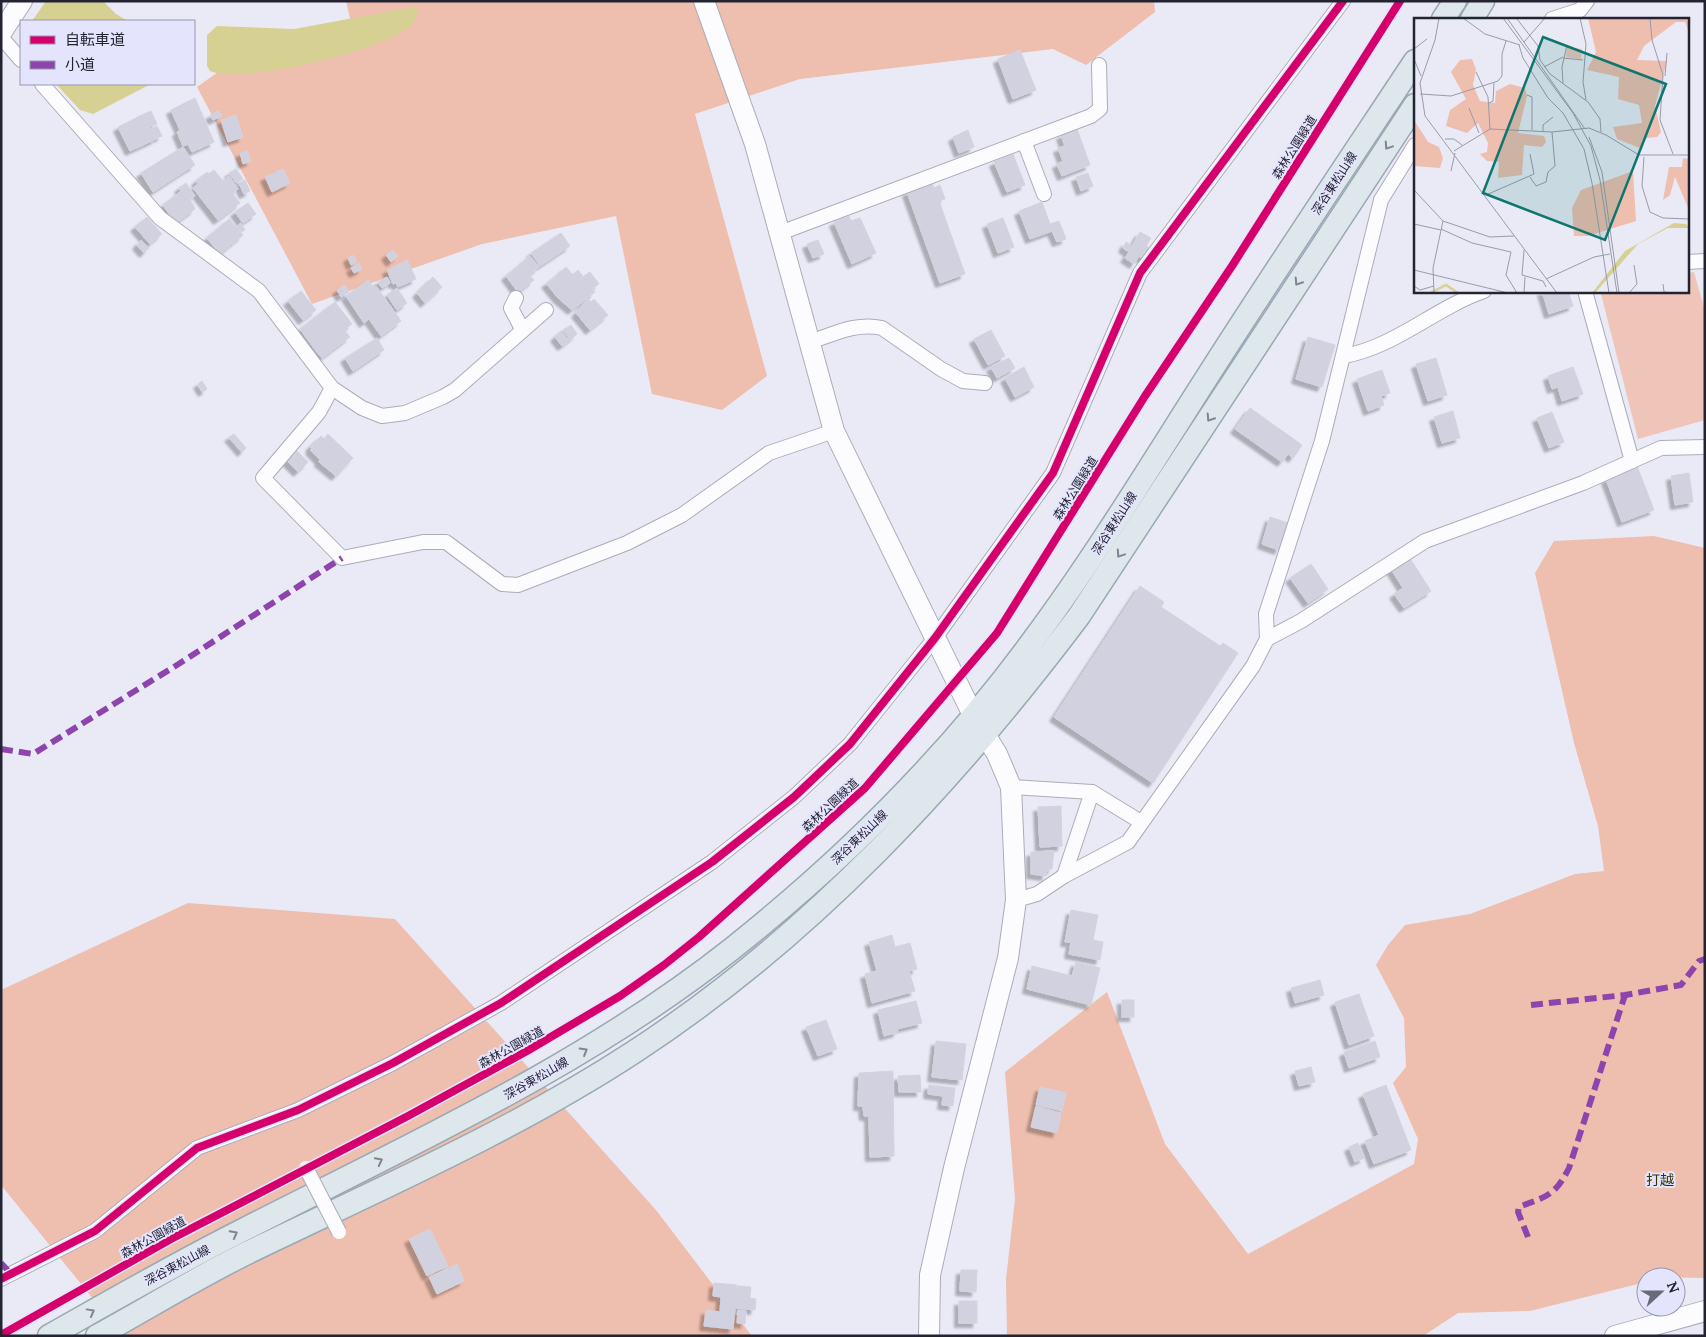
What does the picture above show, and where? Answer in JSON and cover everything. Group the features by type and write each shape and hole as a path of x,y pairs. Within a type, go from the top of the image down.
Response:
{"main road":[{"path":"1444,18 1455,1"},
{"path":"1473,18 1483,1"},
{"name":"深谷東松山線","path":"49,1336 238,1232 500,1099 620,1029 732,949 838,857 914,783 1032,643 1088,563 1219,358 1414,63"},
{"name":"深谷東松山線","path":"97,1336 245,1254 414,1173 506,1126 634,1052 689,1013 799,926 860,870 957,768 1021,693 1079,616 1414,107"}],"street":[{"path":"1,33 22,1"},
{"path":"704,1 755,144 834,431 973,715 997,754 1011,787 1016,900 1008,958 956,1159 930,1275 929,1336"},
{"path":"1,1279 95,1230 197,1148 298,1110 393,1063 501,1004 712,862 794,798 850,744 935,638 1053,473 1140,273 1343,1"},
{"path":"1555,18 1580,10 1587,1"},
{"path":"1,37 20,59"},
{"path":"780,233 1091,116 1100,109 1099,65"},
{"path":"43,85 160,218 260,291 332,388 373,414 394,416 405,413 455,390 522,329 546,310"},
{"path":"1024,141 1044,194"},
{"path":"1016,900 1037,894 1064,876 1128,842 1253,666 1267,639 1266,614 1322,442 1381,200 1414,147"},
{"path":"1688,262 1705,261"},
{"path":"1344,356 1364,352 1463,298 1481,292"},
{"path":"1584,292 1632,461"},
{"path":"516,298 511,308 522,329"},
{"path":"810,342 859,325 882,328 941,369 963,381 984,383"},
{"path":"332,388 319,412 263,478 342,558 423,542 446,542 502,584 518,585 627,543 682,515 769,453 834,431"},
{"path":"1267,639 1301,621 1425,541 1583,483 1661,448 1705,447"},
{"path":"1011,787 1092,792 1141,822"},
{"path":"1064,876 1092,792"},
{"path":"306,1168 339,1232"},
{"path":"1616,1336 1705,1311"}],"shaded area":[{"path":"46,1 103,1 116,14 126,20 33,20"},
{"path":"346,1 1154,1 1155,12 1086,65 1053,49 800,79 695,114 767,376 722,410 652,394 616,216 482,244 312,304 197,87 249,50 355,41"},
{"path":"413,7 419,11 414,22 409,27 370,46 342,55 280,70 251,73 227,74 210,71 207,66 207,35 217,26 294,29"},
{"path":"57,85 149,85 93,114 80,110"},
{"path":"1694,272 1705,311 1705,420 1638,439 1601,294 1610,292 1688,292 1688,273"},
{"path":"1654,536 1705,548 1705,1278 1686,1278 1686,1267 1636,1267 1636,1284 1530,1311 1458,1313 1423,1336 1007,1336 1006,1279 1015,1199 1005,1072 1107,992 1165,1144 1248,1254 1414,1164 1418,1139 1393,1083 1406,1067 1404,1018 1376,965 1388,945 1405,925 1470,914 1575,874 1604,871 1598,826 1574,743 1535,573 1554,541"},
{"path":"188,903 395,919 656,1210 752,1336 123,1336 1,1185 1,990"}],"building":[{"path":"1020,50 1036,90 1013,99 998,59"},
{"path":"195,98 214,142 192,152 188,144 183,146 177,132 180,130 171,110"},
{"path":"151,111 157,124 150,127 144,114"},
{"path":"219,111 222,116 213,120 210,115"},
{"path":"144,114 150,127 130,137 124,124"},
{"path":"236,115 243,137 228,142 221,120"},
{"path":"124,124 130,137 150,127 156,139 130,151 118,127"},
{"path":"157,126 162,136 157,138 152,128"},
{"path":"1077,129 1090,165 1062,176 1057,164 1063,161 1058,148 1065,146 1061,135"},
{"path":"968,130 974,147 959,153 953,137"},
{"path":"183,147 195,165 185,171 173,153"},
{"path":"247,151 251,161 243,164 240,153"},
{"path":"173,153 185,171 153,192 141,173"},
{"path":"1013,154 1025,185 1007,192 994,162"},
{"path":"236,169 243,179 236,183 229,173"},
{"path":"283,169 290,183 272,192 265,177"},
{"path":"214,170 223,181 229,176 238,189 232,193 240,203 218,220 193,188 198,184 196,181 207,172 209,174"},
{"path":"1088,173 1093,186 1081,191 1076,177"},
{"path":"245,180 250,191 244,194 239,183"},
{"path":"186,183 195,196 189,200 192,203 172,218 163,205 181,191 179,188"},
{"path":"932,183 934,188 940,185 945,199 939,201 965,274 940,283 907,192"},
{"path":"1042,202 1050,224 1059,221 1066,239 1057,242 1052,231 1030,239 1019,211"},
{"path":"192,203 195,209 176,223 172,218"},
{"path":"248,203 256,214 243,223 235,212"},
{"path":"849,216 851,221 860,218 876,253 852,264 834,222"},
{"path":"147,217 162,234 150,244 135,227"},
{"path":"1003,218 1014,247 998,253 987,224"},
{"path":"229,219 243,235 220,254 207,238"},
{"path":"241,223 245,230 241,232 237,226"},
{"path":"1140,232 1151,238 1146,246 1150,248 1143,259 1139,256 1134,264 1125,258 1129,252 1123,248 1126,242 1132,246"},
{"path":"561,233 570,246 540,266 531,253"},
{"path":"141,240 149,248 144,253 137,245"},
{"path":"818,240 824,254 813,258 807,244"},
{"path":"393,250 398,256 391,262 386,255"},
{"path":"353,255 357,262 351,265 348,258"},
{"path":"530,256 539,267 529,275 534,280 518,292 506,276"},
{"path":"407,260 416,279 398,287 396,283 393,284 387,270"},
{"path":"359,263 362,269 354,273 351,268"},
{"path":"566,267 590,296 572,310 558,298 562,295 550,281"},
{"path":"578,270 595,292 590,296 572,275"},
{"path":"590,272 599,284 593,288 584,276"},
{"path":"387,277 390,283 382,288 378,282"},
{"path":"433,277 442,287 425,303 417,293"},
{"path":"368,280 374,288 376,286 401,321 381,336 369,319 364,323 346,296"},
{"path":"550,281 562,295 558,298 546,283"},
{"path":"345,285 349,292 341,297 337,290"},
{"path":"397,288 407,303 397,310 387,295"},
{"path":"301,291 316,310 303,320 288,301"},
{"path":"1542,292 1568,292 1573,306 1549,314"},
{"path":"588,299 591,302 594,299 608,315 590,330 576,313"},
{"path":"335,302 352,324 316,351 300,329"},
{"path":"571,325 577,334 570,340 563,330"},
{"path":"344,330 350,337 322,358 316,351"},
{"path":"991,330 1005,356 988,365 974,339"},
{"path":"561,331 569,341 562,346 555,337"},
{"path":"1308,337 1335,345 1322,387 1296,379"},
{"path":"377,338 384,350 353,371 345,358"},
{"path":"1009,358 1015,368 997,378 991,367"},
{"path":"1436,358 1447,395 1428,401 1416,364"},
{"path":"1024,367 1034,387 1015,397 1005,378"},
{"path":"1573,367 1583,394 1562,401 1558,387 1552,389 1548,376"},
{"path":"1382,370 1390,393 1381,396 1384,405 1368,411 1357,379"},
{"path":"202,381 207,389 203,392 198,384"},
{"path":"1250,408 1302,445 1293,458 1288,454 1282,462 1235,429"},
{"path":"1453,411 1460,438 1442,443 1434,417"},
{"path":"1552,412 1564,442 1549,448 1537,418"},
{"path":"234,434 246,448 242,452 229,437"},
{"path":"328,434 353,458 336,476 319,462 320,460 310,450 312,449 310,447 321,436 324,439"},
{"path":"297,451 308,462 298,472 287,461"},
{"path":"1637,466 1654,510 1622,522 1606,479"},
{"path":"1689,473 1693,502 1675,505 1671,476"},
{"path":"1270,517 1288,523 1279,550 1262,544"},
{"path":"1409,557 1431,591 1404,608 1394,594 1403,588 1391,569"},
{"path":"1311,564 1328,589 1308,603 1290,578"},
{"path":"1140,586 1164,602 1161,607 1220,646 1223,643 1238,653 1153,783 1054,717"},
{"path":"1061,806 1062,846 1040,847 1038,807"},
{"path":"1054,851 1052,869 1047,869 1046,876 1031,874 1031,852"},
{"path":"1071,910 1098,915 1093,940 1103,942 1100,960 1069,954 1071,942 1065,942"},
{"path":"892,935 895,947 910,943 917,969 909,971 915,991 872,1003 865,974 877,971 869,942"},
{"path":"1076,962 1100,968 1091,1005 1027,989 1032,966 1072,976"},
{"path":"1320,980 1324,995 1295,1003 1291,988"},
{"path":"1359,994 1374,1036 1349,1045 1335,1002"},
{"path":"1122,1000 1134,1000 1134,1017 1122,1017"},
{"path":"916,1001 922,1023 897,1029 898,1032 884,1036 878,1010"},
{"path":"826,1020 837,1049 818,1056 806,1027"},
{"path":"936,1041 966,1044 962,1080 932,1077"},
{"path":"1375,1041 1380,1057 1349,1068 1344,1052"},
{"path":"1311,1067 1315,1082 1299,1086 1295,1071"},
{"path":"893,1071 894,1156 870,1157 869,1116 864,1116 863,1106 858,1106 859,1073"},
{"path":"920,1075 921,1092 899,1092 898,1076"},
{"path":"929,1085 955,1088 953,1106 942,1105 943,1096 928,1094"},
{"path":"1386,1085 1411,1150 1374,1164 1365,1141 1379,1135 1363,1094"},
{"path":"1040,1087 1066,1093 1062,1111 1036,1105"},
{"path":"1036,1106 1061,1113 1057,1133 1031,1127"},
{"path":"1358,1143 1364,1158 1355,1162 1349,1147"},
{"path":"430,1229 448,1266 427,1276 409,1239"},
{"path":"457,1264 464,1281 437,1294 429,1277"},
{"path":"961,1270 977,1270 976,1292 960,1291"},
{"path":"714,1283 737,1285 733,1329 704,1326 706,1310 720,1312 721,1297 713,1296"},
{"path":"738,1286 751,1287 750,1298 756,1299 755,1310 736,1308"},
{"path":"959,1301 977,1301 977,1323 959,1323"},
{"path":"738,1310 746,1311 745,1324 737,1323"}],"marked path":[{"path":"1,749 33,754 177,665 342,558"},
{"path":"1531,1005 1625,995 1681,985 1699,961 1705,959"},
{"path":"1528,1237 1518,1212 1519,1207 1549,1194 1559,1184 1569,1168 1625,995"},
{"path":"1,1263 11,1274"}],"cycle path":[{"path":"1,1279 95,1231 197,1148 298,1110 393,1063 501,1003 712,862 794,797 850,744 935,638 1053,473 1140,273 1343,1"},
{"name":"森林公園緑道","path":"1,1335 171,1239 408,1116 527,1051 620,996 699,937 865,788 997,633 1145,396 1232,266 1400,1"}],"district":[{"name":"打越","path":"1660,1180"}]}
